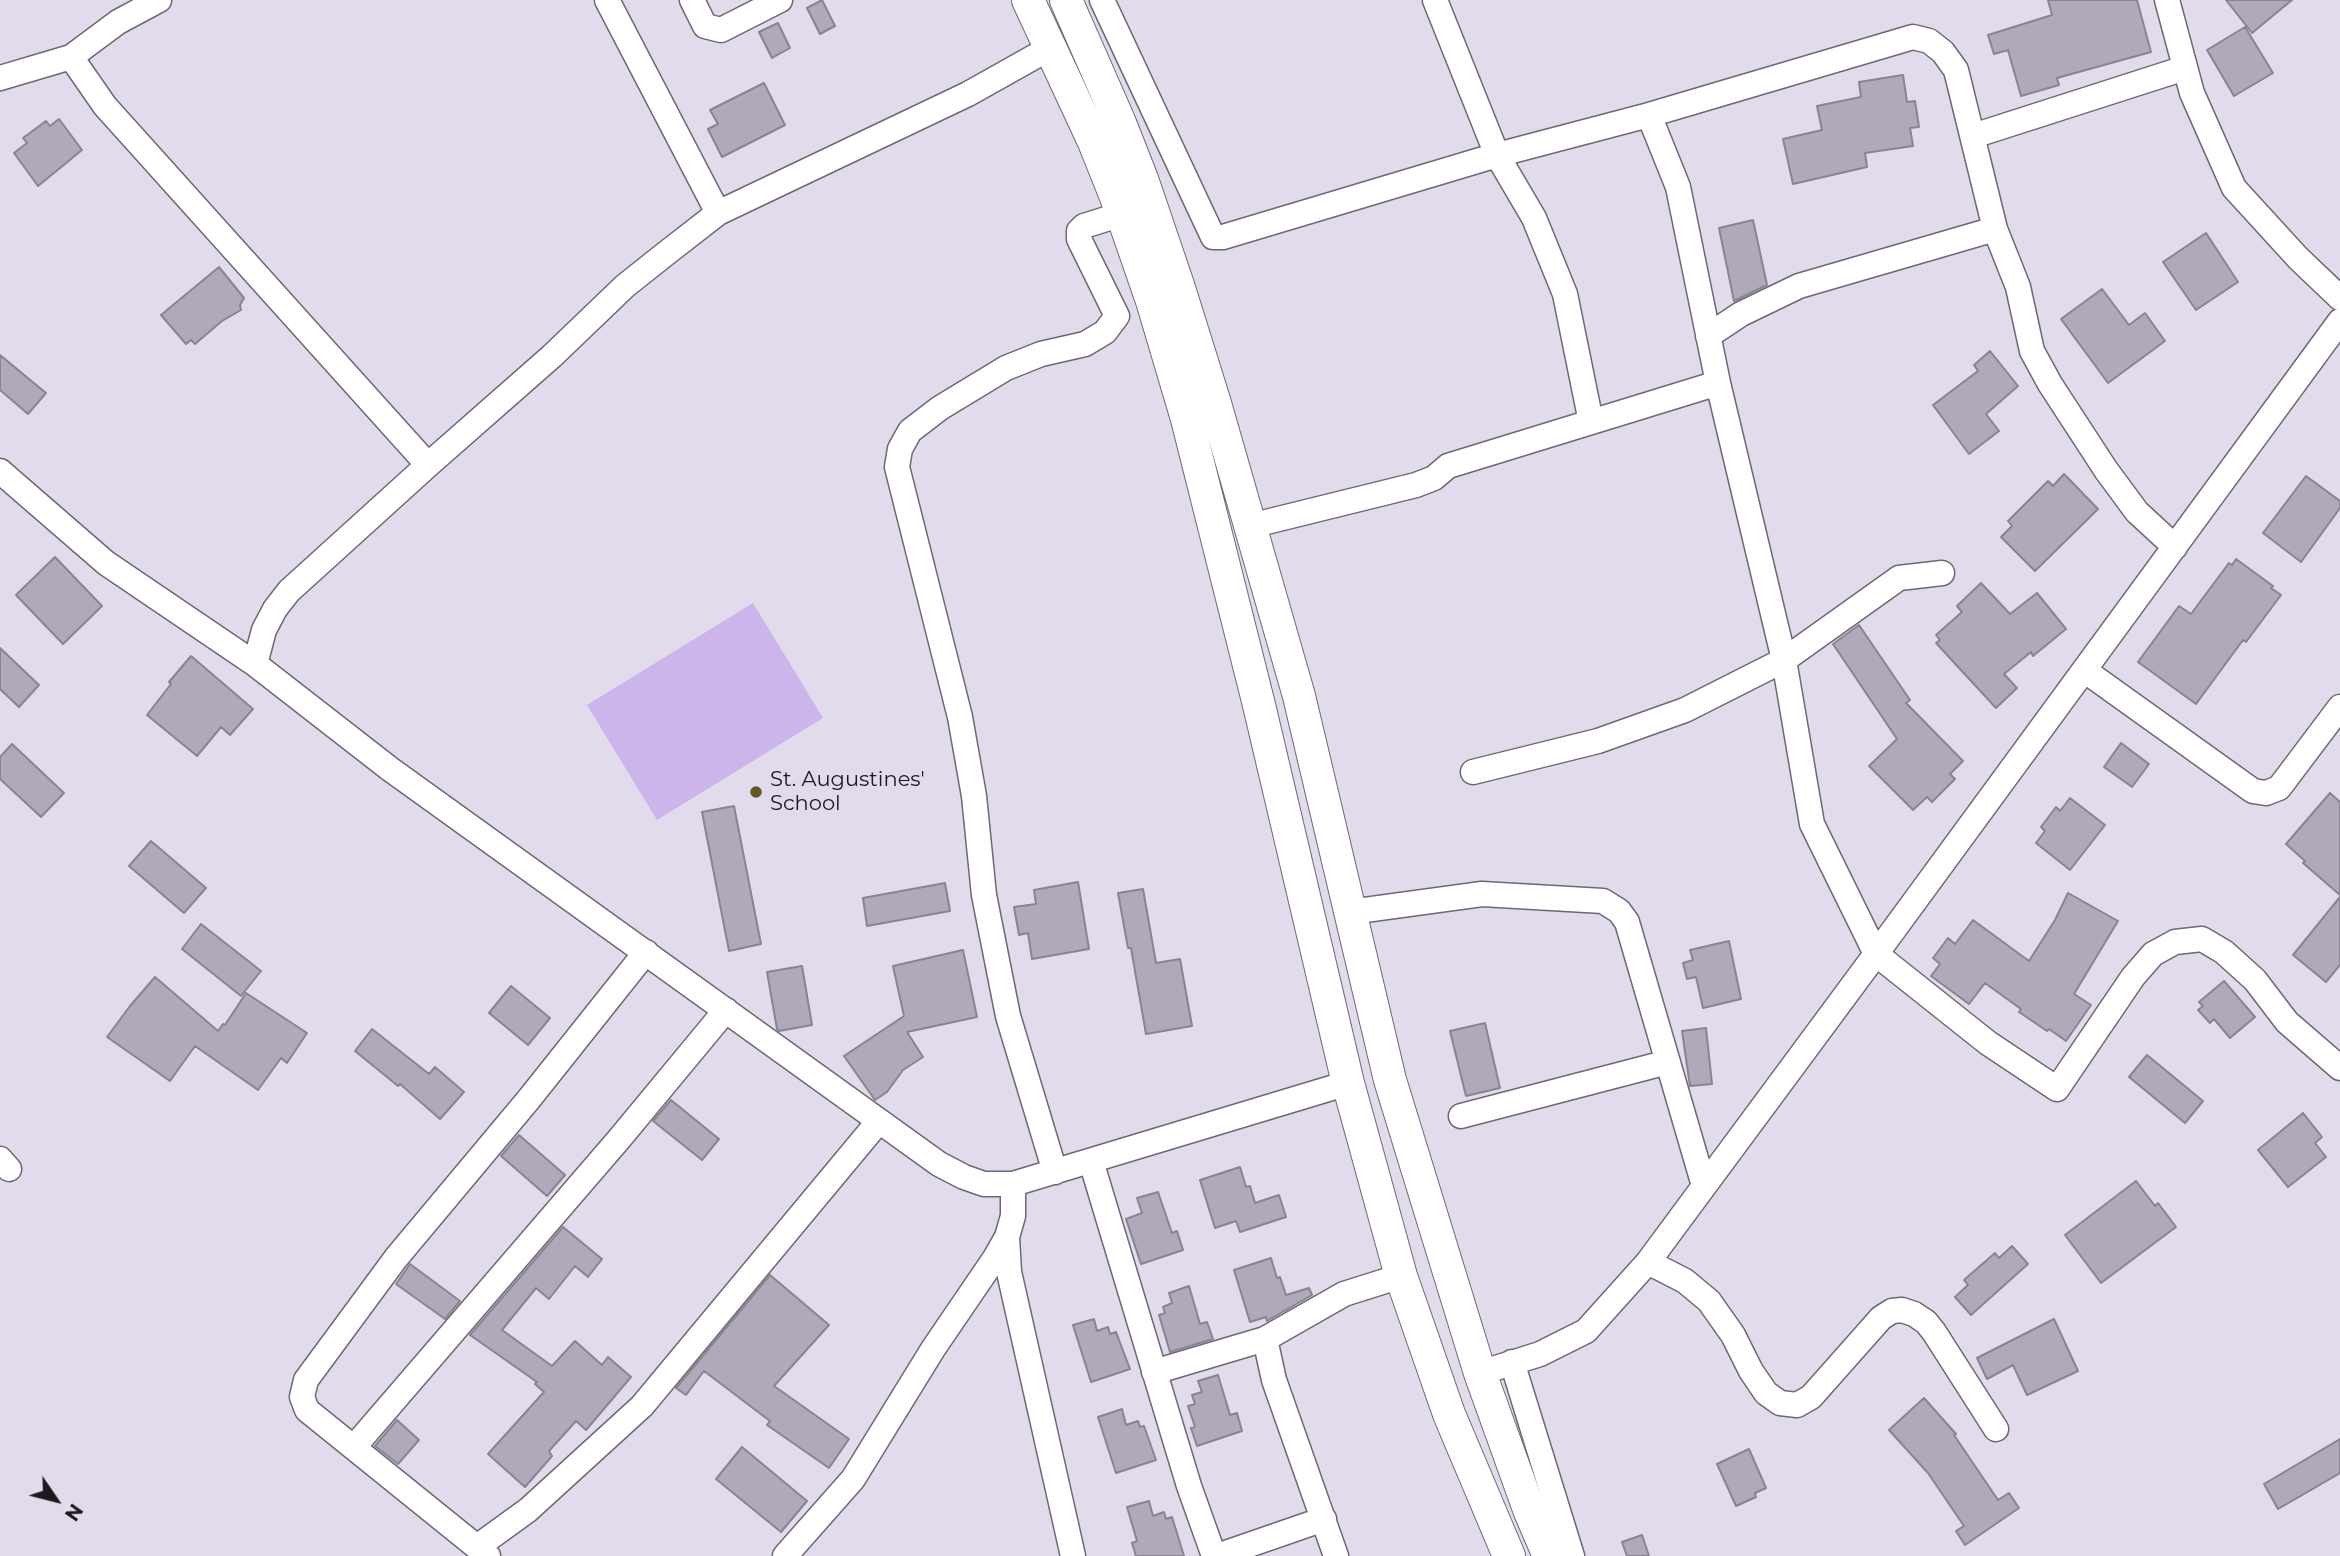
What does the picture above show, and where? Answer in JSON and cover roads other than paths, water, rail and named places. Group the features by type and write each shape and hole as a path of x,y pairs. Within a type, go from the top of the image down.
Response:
{"main road":[{"path":"1028,0 1094,142 1152,302 1187,419 1259,705 1348,1083 1401,1276 1449,1414 1509,1556"},
{"path":"1066,0 1121,123 1191,325 1299,696 1390,1080 1480,1373 1530,1512 1549,1556"},
{"path":"1495,1524 1530,1512"}],"street":[{"path":"0,78 71,57 118,22 159,0"},
{"path":"607,0 718,213"},
{"path":"692,0 705,26 721,30 779,0"},
{"path":"1102,0 1213,237 1223,237 1497,155 1649,115 1913,37 1929,41 1943,52 1956,70 1995,229 2018,287 2032,351 2050,384 2106,470 2137,512 2175,547"},
{"path":"1435,0 1497,155 1534,218 1565,294 1591,422"},
{"path":"2167,0 2192,93 2234,188 2298,258 2340,298"},
{"path":"255,664 264,630 289,591 552,356 625,286 718,213 968,94 1050,48"},
{"path":"71,57 105,106 428,464"},
{"path":"1973,136 2185,68"},
{"path":"1649,115 1678,187 1707,336 1784,660 1812,824 1876,954 1988,1043 2057,1089 2133,976 2153,954 2175,942 2202,939 2224,952 2255,980 2287,1022 2339,1069"},
{"path":"1055,1172 1008,1016 984,895 974,796 960,717 897,467 900,449 910,430 940,408 1006,368 1041,354 1085,344 1105,332 1116,316 1079,239 1079,231 1084,226 1122,214"},
{"path":"1707,336 1741,314 1799,286 1995,229"},
{"path":"1480,1373 1540,1354 1586,1332 1648,1262 2340,321"},
{"path":"1250,526 1416,485 1434,478 1448,466 1718,383"},
{"path":"0,471 106,564 255,664 390,769 939,1164 964,1177 984,1184 1013,1184 1348,1083"},
{"path":"1473,772 1598,741 1685,710 1784,660 1899,578 1942,573"},
{"path":"2084,670 2253,791 2266,793 2279,788 2340,707"},
{"path":"1350,912 1482,894 1603,901 1619,911 1627,922 1704,1186"},
{"path":"646,952 529,1099 396,1258 306,1380 302,1397 307,1410 482,1551 642,1406 879,1121"},
{"path":"354,1447 611,1149 726,1010"},
{"path":"1461,1116 1668,1062"},
{"path":"1091,1161 1189,1486 1215,1556 1324,1520"},
{"path":"785,1556 853,1479 933,1349 995,1258 1007,1237 1013,1216 1013,1184"},
{"path":"1007,1237 1009,1272 1073,1556"},
{"path":"1648,1262 1685,1281 1709,1301 1733,1335 1751,1371 1766,1392 1780,1403 1797,1405 1811,1398 1881,1318 1892,1311 1902,1310 1926,1322 1934,1332 1996,1429"},
{"path":"1154,1371 1265,1339 1344,1294 1401,1276"},
{"path":"1265,1339 1274,1380 1336,1556"},
{"path":"1512,1362 1572,1556"}],"place":[{"name":"St. Augustines' School","path":"756,792"}]}
